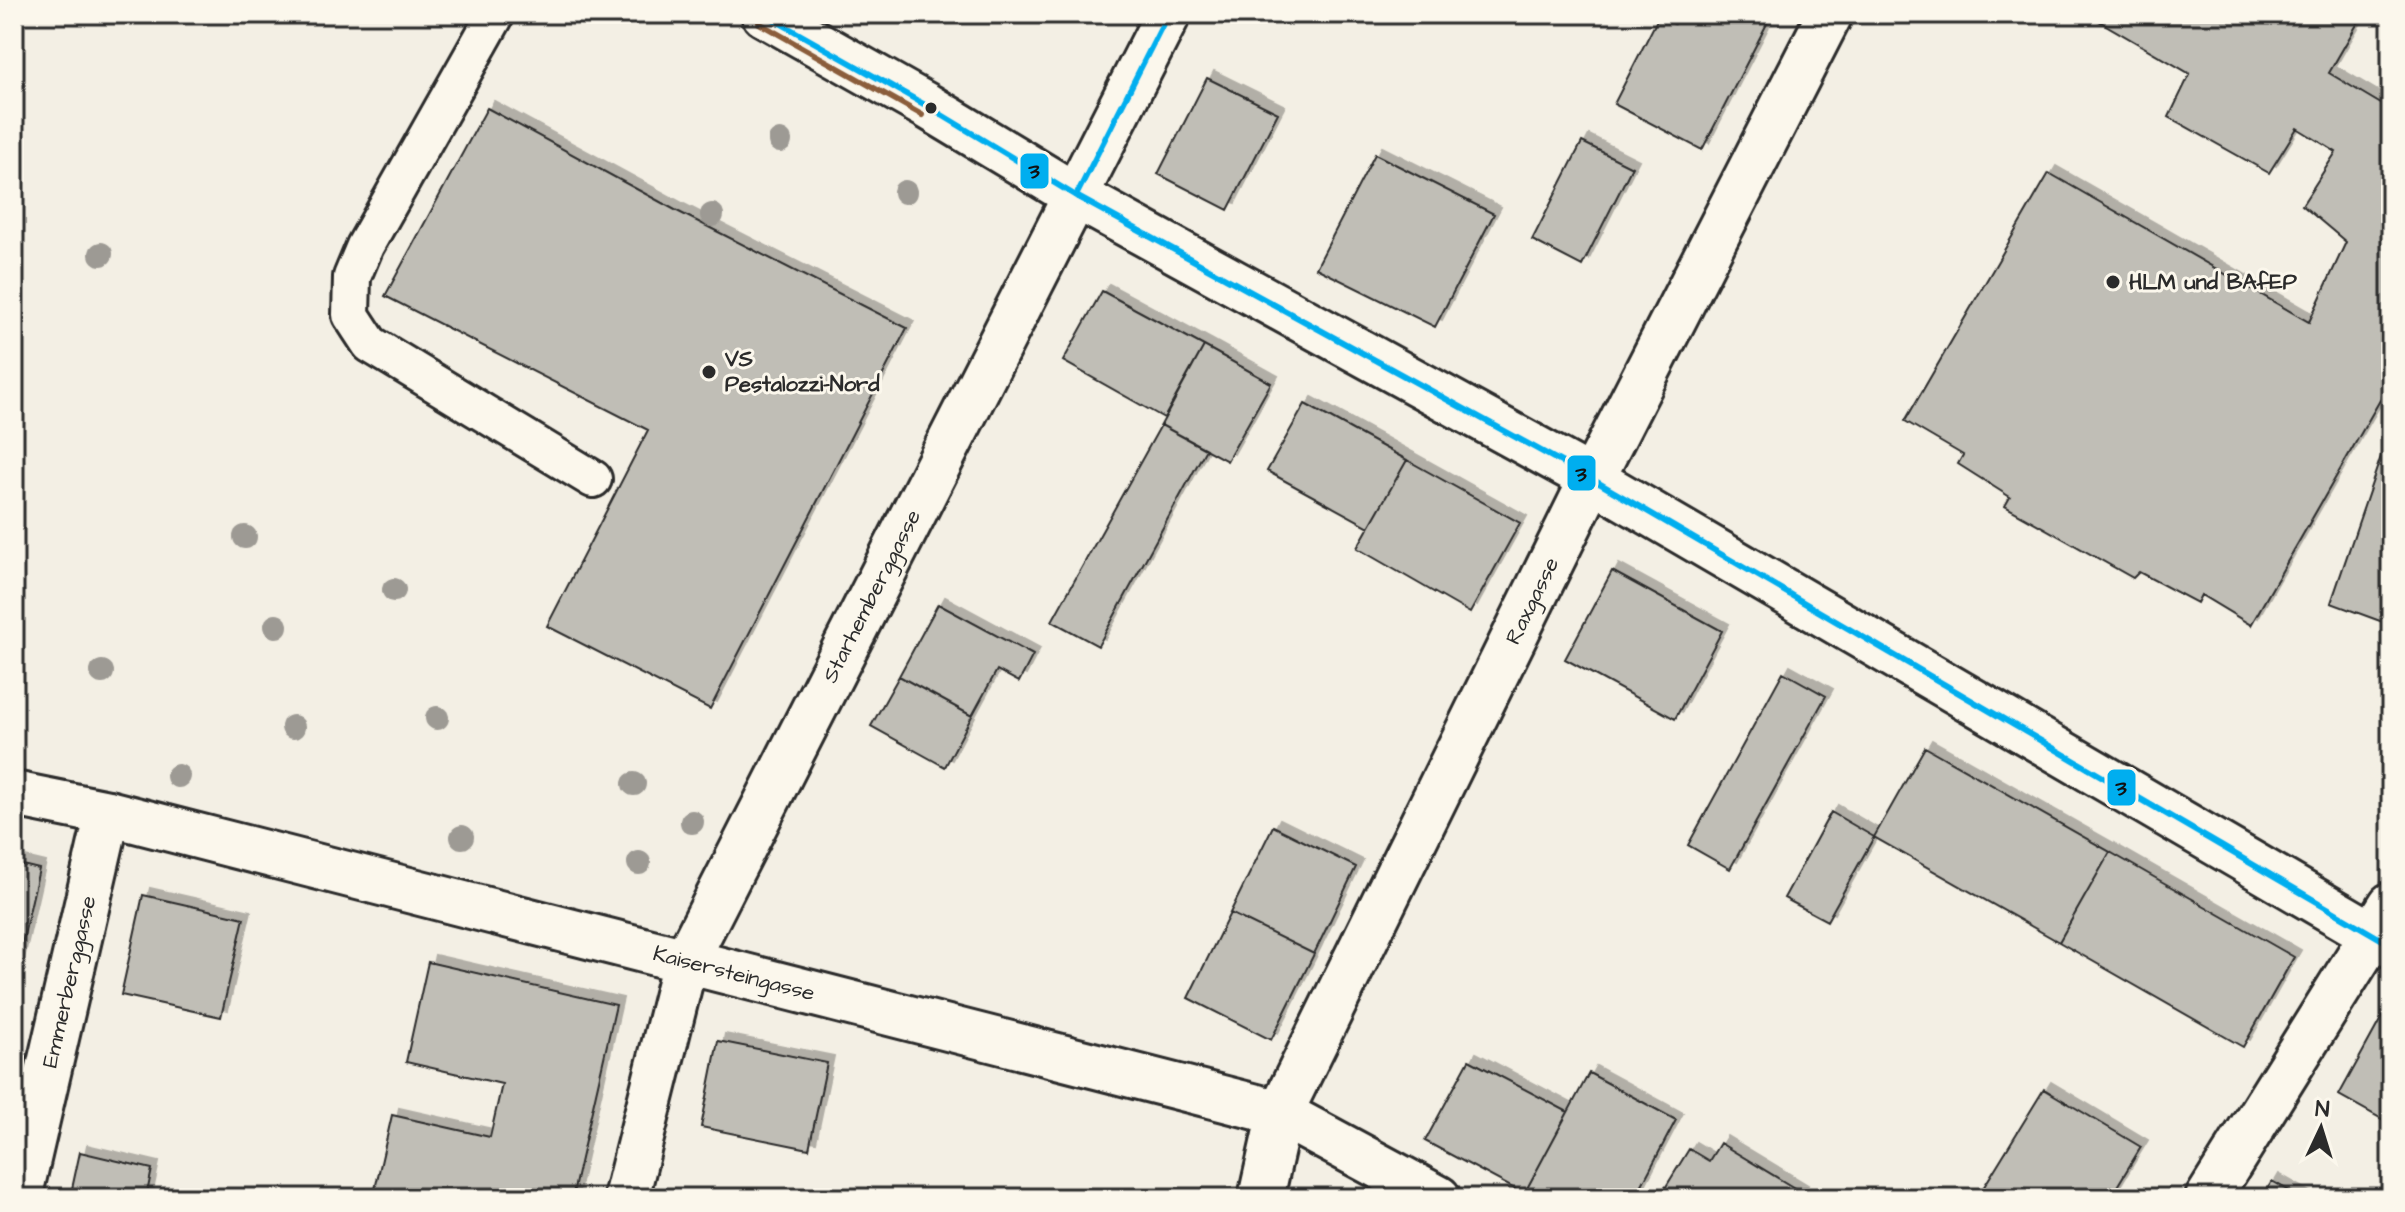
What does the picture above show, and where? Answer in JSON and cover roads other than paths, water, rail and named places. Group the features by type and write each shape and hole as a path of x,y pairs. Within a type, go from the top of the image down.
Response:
{"street":[{"path":"764,14 927,106 1076,196 1592,479 2385,928 2208,1198"},
{"name":"Starhemberggasse","path":"626,1198 685,962 1168,14"},
{"name":"Raxgasse","path":"1261,1198 1280,1113 1592,479 1830,14"},
{"name":"Kaisersteingasse","path":"14,794 108,813 1280,1113 1438,1198"},
{"name":"Emmerberggasse","path":"19,1198 108,813"}],"lane":[{"path":"496,14 365,246 352,277 351,315 370,344 593,479"}],"place":[{"name":"HLM und BAfEP","path":"2113,282"},
{"name":"VS Pestalozzi-Nord","path":"709,372"}]}
